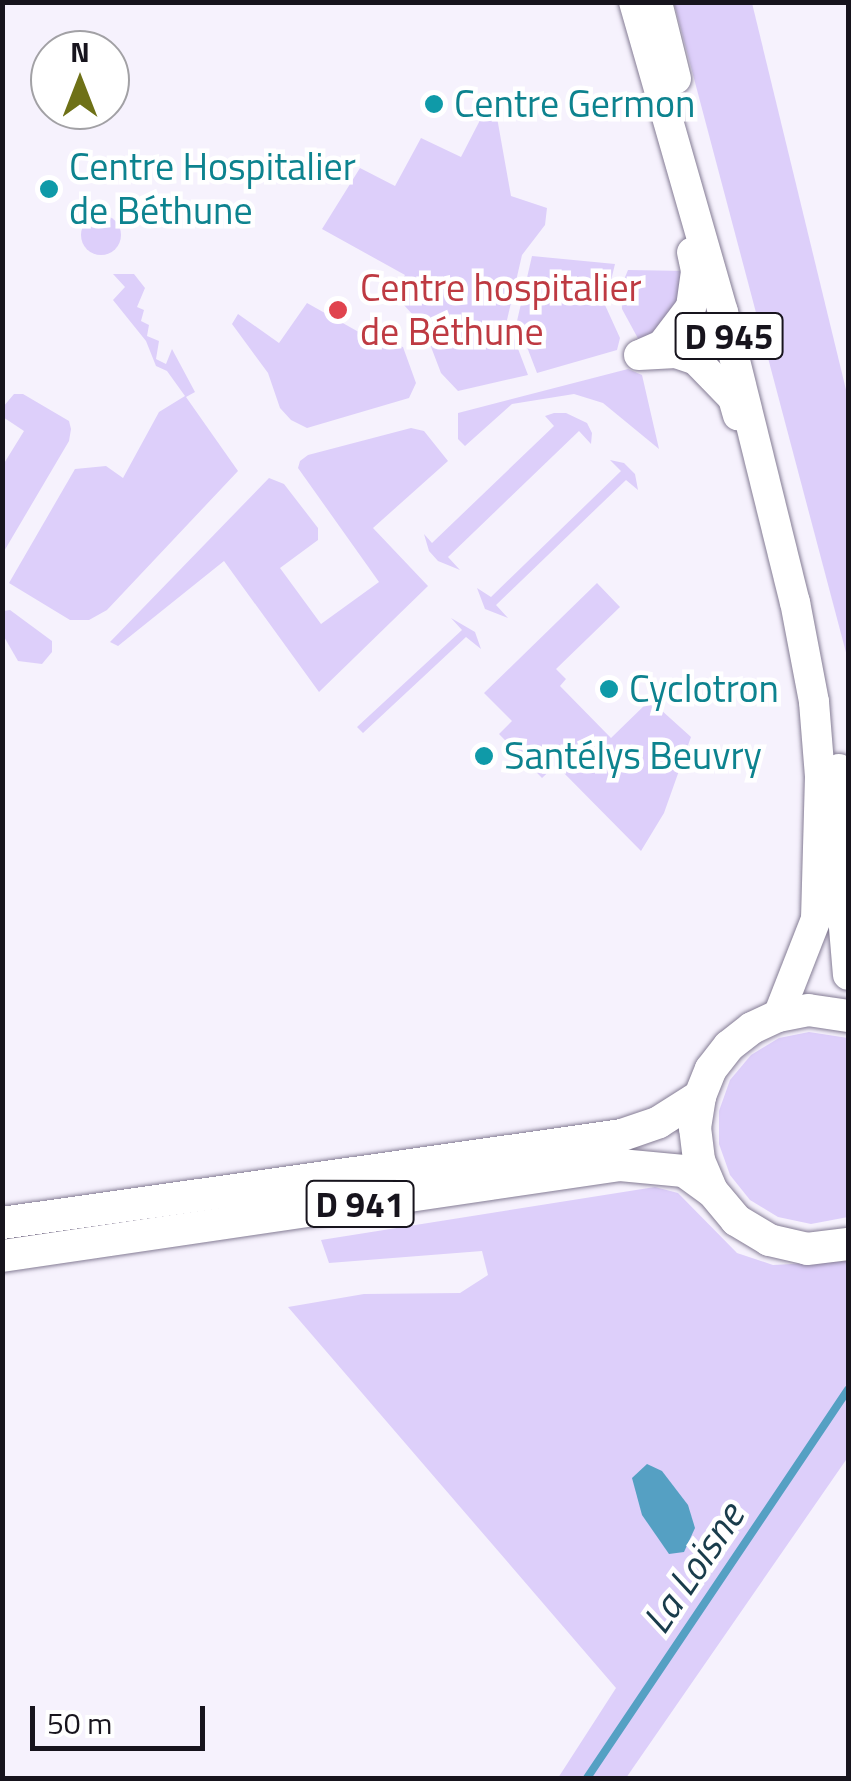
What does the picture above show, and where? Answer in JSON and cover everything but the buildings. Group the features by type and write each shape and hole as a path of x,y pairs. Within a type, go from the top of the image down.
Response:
{"highway":[{"path":"848,1016 808,1010 778,1016 752,1028 729,1046 711,1069 700,1096 695,1128 699,1160 712,1191 736,1220 769,1240 807,1250 848,1244"},
{"name":"D 941","path":"2,1223 622,1135 659,1122 700,1096"},
{"name":"D 941","path":"2,1256 620,1165 684,1171 712,1191"}],"main road":[{"name":"D 945","path":"634,2 723,312 778,532 811,686 820,776 816,918 778,1016"},
{"name":"D 945","path":"657,2 712,225 790,508 830,681 839,750 842,904 848,976"},
{"path":"674,142 672,182 692,248 696,289 675,332 662,345 639,355 676,353 696,360 733,398 778,532"}],"shaded area":[{"path":"674,3 752,3 848,398 848,660"},
{"path":"493,95 511,196 547,208 545,225 522,255 507,320 528,375 458,391 441,373 423,326 393,293 405,275 322,229 360,168 395,186 421,138 461,157"},
{"path":"101,215 115,221 121,235 115,249 101,255 87,249 81,235 87,221"},
{"path":"532,256 615,264 605,305 620,338 617,350 537,373 517,321"},
{"path":"628,270 688,271 674,320 641,344 622,309 621,287"},
{"path":"113,274 134,274 145,288 137,307 144,310 141,321 149,325 147,336 159,341 156,359 166,364 172,349 195,392 186,397 238,471 107,610 89,620 70,620 9,583 75,469 106,466 123,478 159,412 185,396 167,371 156,366 146,341 113,300 125,287"},
{"path":"307,303 373,340 403,347 416,383 409,398 307,428 291,420 280,408 268,373 232,324 238,314 279,343"},
{"path":"628,369 642,375 659,449 603,403 574,394 512,404 465,446 458,439 458,413"},
{"path":"14,394 23,394 69,421 71,429 69,441 3,553 3,465 24,431 3,417 3,407"},
{"path":"566,413 587,423 592,433 591,444 579,431 448,557 460,570 438,561 429,551 424,534 432,543 554,426 545,416"},
{"path":"411,428 424,431 448,461 373,528 428,586 319,692 224,561 118,646 110,642 269,478 284,484 318,528 318,540 280,568 321,624 379,582 298,468 300,461 308,455"},
{"path":"610,460 624,463 635,474 638,490 626,480 496,605 508,618 485,609 477,588 491,597 621,471"},
{"path":"597,583 620,607 556,669 566,679 560,686 611,738 650,700 691,737 664,813 641,851 556,765 542,778 499,734 512,721 484,693"},
{"path":"10,610 52,641 52,652 42,664 18,661 3,635 3,611"},
{"path":"451,618 475,632 481,649 466,637 363,733 357,727 462,630"},
{"path":"809,1032 848,1038 848,1217 811,1224 778,1217 750,1200 730,1175 719,1144 719,1111 730,1080 751,1055 779,1038"},
{"path":"655,1187 678,1193 737,1253 773,1265 848,1261 848,1457 626,1778 558,1778 616,1688 288,1307 364,1294 460,1293 488,1275 482,1251 329,1263 321,1240"}],"water":[{"path":"647,1464 662,1471 688,1505 695,1528 684,1552 669,1554 642,1515 632,1478"}],"waterway":[{"name":"La Loisne","path":"587,1778 848,1390"}],"place":[{"name":"Centre Germon","path":"434,104"},
{"name":"Centre Hospitalier de Béthune","path":"49,189"},
{"name":"Centre hospitalier de Béthune","path":"338,310"},
{"name":"Cyclotron","path":"609,689"},
{"name":"Santélys Beuvry","path":"484,756"}]}
